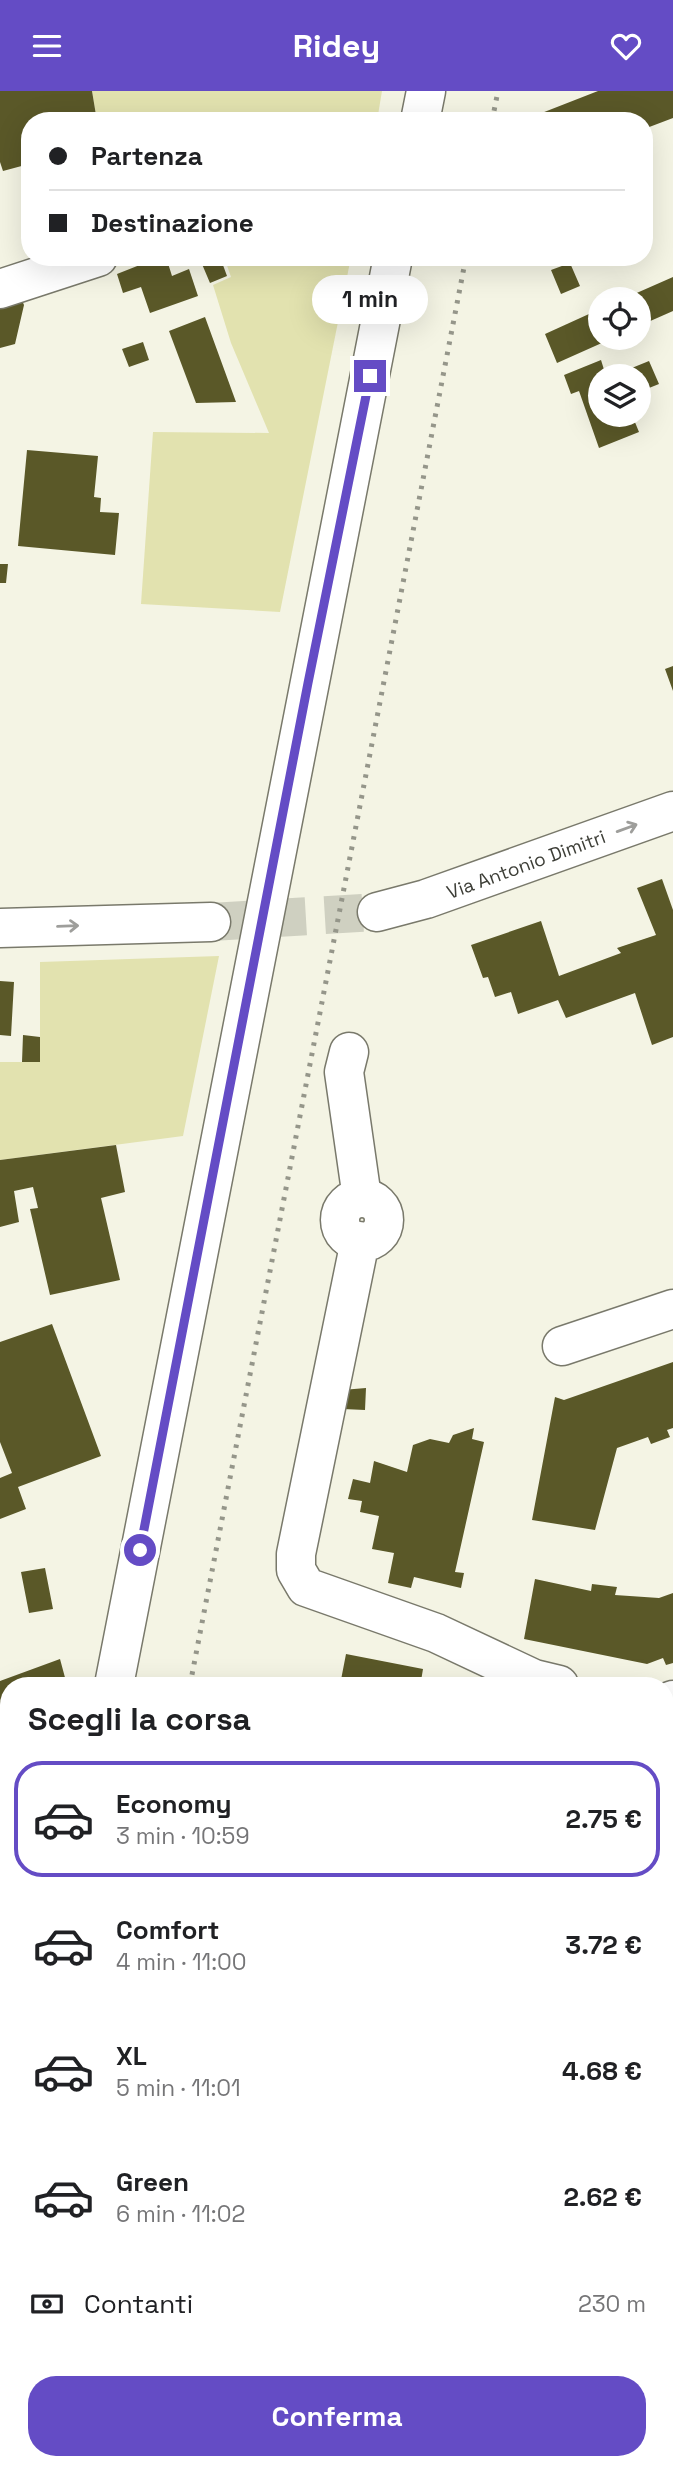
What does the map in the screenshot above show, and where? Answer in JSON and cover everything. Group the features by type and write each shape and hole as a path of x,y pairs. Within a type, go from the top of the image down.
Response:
{"main road":[{"path":"422,112 426,91"},
{"path":"0,289 70,266"},
{"path":"116,1677 391,266"},
{"name":"Via Antonio Dimitri","path":"377,912 426,899 673,811"},
{"path":"0,928 211,922"},
{"path":"349,1052 344,1072 362,1198 346,1205 340,1219 345,1233 360,1241 296,1554 296,1570 306,1587 436,1633 530,1677"},
{"path":"562,1346 673,1309"}],"green space":[{"path":"92,91 382,91 378,112 96,112"},
{"path":"227,266 349,266 280,612 141,604 153,432 269,433 231,343 213,285 231,277"},
{"path":"219,956 183,1136 0,1160 0,1062 40,1062 40,962"}],"building":[{"path":"0,91 92,91 96,112 21,112 21,166 3,171 0,162"},
{"path":"598,91 673,91 673,118 653,126 653,112 544,112"},
{"path":"137,266 169,266 172,276 189,269 198,296 150,313 141,287 123,293 117,274"},
{"path":"203,266 223,266 227,276 210,283"},
{"path":"571,266 580,286 561,294 551,270"},
{"path":"673,277 673,311 651,321 651,287"},
{"path":"20,296 24,305 15,344 0,348 0,301"},
{"path":"588,314 588,349 557,363 545,334"},
{"path":"205,317 236,402 196,403 169,331"},
{"path":"143,342 149,360 129,367 122,349"},
{"path":"588,365 588,417 579,391 571,394 564,375"},
{"path":"651,366 659,384 651,387"},
{"path":"592,427 637,427 639,432 599,448"},
{"path":"27,450 98,456 94,497 101,498 100,512 119,513 115,555 18,546"},
{"path":"0,564 8,564 6,583 0,583"},
{"path":"673,666 673,691 665,669"},
{"path":"662,879 673,910 673,1037 652,1045 635,993 566,1018 558,1000 518,1014 511,992 495,997 488,977 483,978 471,945 541,921 559,976 621,953 617,948 656,935 637,888"},
{"path":"0,981 14,982 11,1036 0,1035"},
{"path":"23,1035 40,1037 40,1062 22,1062"},
{"path":"116,1145 125,1192 101,1198 120,1280 50,1295 30,1209 38,1208 33,1187 14,1191 19,1222 0,1227 0,1160"},
{"path":"52,1324 101,1456 18,1487 26,1509 0,1519 0,1478 12,1473 0,1442 0,1342"},
{"path":"673,1362 673,1428 667,1430 670,1437 651,1444 648,1437 617,1448 595,1530 532,1520 555,1397 564,1400"},
{"path":"366,1388 365,1410 343,1409 342,1390"},
{"path":"474,1428 472,1439 484,1442 455,1572 464,1573 461,1588 414,1577 411,1588 388,1583 394,1553 372,1549 379,1516 360,1512 362,1501 348,1499 353,1479 370,1483 374,1461 407,1472 413,1445 430,1439 449,1443 453,1435"},
{"path":"45,1568 53,1609 29,1613 21,1572"},
{"path":"535,1579 591,1591 592,1584 617,1587 615,1595 659,1598 673,1593 673,1663 666,1665 663,1658 647,1664 524,1639"},
{"path":"346,1654 423,1669 422,1677 342,1677"},
{"path":"60,1659 65,1677 11,1677"}],"tunnel":[{"path":"211,922 377,912"}],"railway":[{"path":"494,112 498,91"},
{"path":"192,1677 464,266"}],"route":[{"path":"140,1550 370,376"}]}
